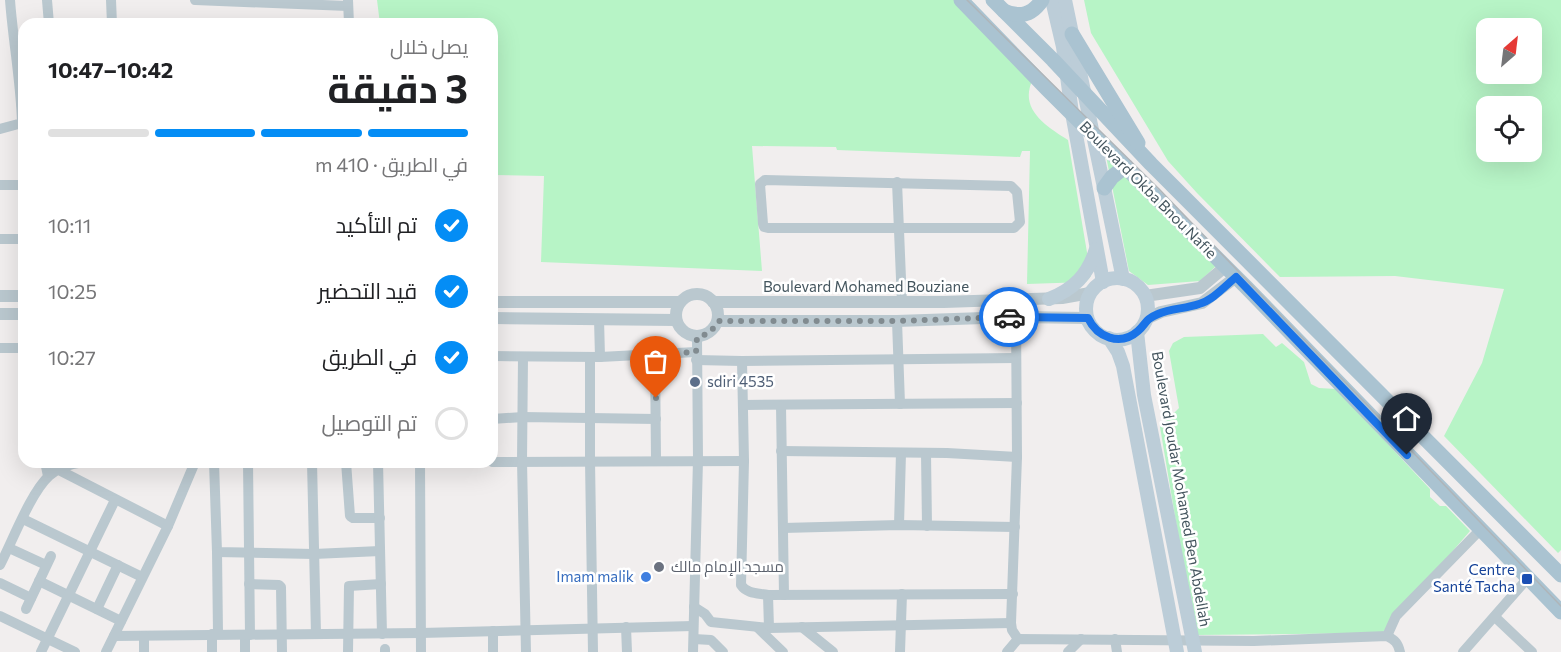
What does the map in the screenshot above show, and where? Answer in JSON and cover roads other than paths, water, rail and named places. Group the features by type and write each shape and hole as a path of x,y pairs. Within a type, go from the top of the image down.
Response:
{"main road":[{"name":"Boulevard Okba Bnou Nafie","path":"962,0 1231,272 1561,612"},
{"path":"999,6 1014,15 1027,14 1037,8 1042,0"},
{"path":"1052,0 1103,282"},
{"path":"1065,0 1123,279"},
{"name":"Boulevard Okba Bnou Nafie","path":"999,6 1151,164 1561,575"},
{"path":"1072,34 1151,164"},
{"path":"1104,189 1112,177 1126,166"},
{"path":"1049,299 1063,294 1075,285 1085,274 1097,247"},
{"path":"1113,278 1123,279 1139,287 1145,296 1148,310 1146,319 1137,332 1124,339 1109,338 1099,334 1091,326 1086,308 1090,293 1103,282 1113,278"},
{"name":"Boulevard Joudar Mohamed Ben Abdellah","path":"1137,332 1144,395 1193,646"},
{"path":"1109,338 1123,366 1175,646"}],"street":[{"path":"10,0 18,70"},
{"path":"47,0 48,18"},
{"path":"111,0 112,18"},
{"path":"195,0 348,3 349,18"},
{"path":"0,40 13,38"},
{"path":"0,129 18,125"},
{"path":"765,180 897,182 1011,186 1017,192 1020,222 1014,228 897,228 764,227 760,184 765,180"},
{"path":"897,182 897,228 902,303"},
{"path":"0,185 18,185"},
{"path":"0,239 18,239"},
{"path":"1145,296 1200,288 1231,272"},
{"path":"1146,319 1161,312 1202,303 1231,272"},
{"name":"Boulevard Mohamed Bouziane","path":"713,302 902,303 1049,299 1090,293"},
{"path":"498,302 680,302 690,295 700,294 713,302 717,308 718,321 710,333 697,337 684,332 676,320 680,302"},
{"path":"0,296 18,296"},
{"path":"0,314 18,314"},
{"path":"1016,317 1016,526 1011,623 1012,630 1018,639"},
{"path":"498,318 676,320"},
{"name":"Boulevard Mohamed Bouziane","path":"718,321 1088,318"},
{"path":"593,652 590,418 599,319"},
{"path":"897,321 900,404"},
{"path":"693,652 698,460 697,337"},
{"path":"0,348 18,348"},
{"path":"498,356 595,357 655,354 742,361 1016,358"},
{"path":"655,354 656,460"},
{"path":"523,357 522,461 526,652"},
{"path":"742,361 744,461 741,585 747,591 768,595 1013,594"},
{"path":"743,405 1017,403"},
{"path":"781,406 784,595"},
{"path":"498,419 656,419"},
{"path":"781,451 1017,457"},
{"path":"899,525 901,453"},
{"path":"926,453 927,526"},
{"path":"498,462 744,461"},
{"path":"49,468 53,473 168,526"},
{"path":"0,565 40,487 53,473 64,468"},
{"path":"109,650 168,526 192,468"},
{"path":"212,652 215,634 217,552 214,468"},
{"path":"245,652 249,584 248,468"},
{"path":"312,468 316,634"},
{"path":"346,468 350,516 380,518"},
{"path":"378,468 382,634"},
{"path":"420,468 421,652"},
{"path":"40,652 115,500"},
{"path":"23,519 142,577"},
{"path":"783,528 899,525 1016,526"},
{"path":"1387,636 1396,616 1480,530"},
{"path":"9,548 49,560 26,609"},
{"path":"217,552 315,554 380,551"},
{"path":"97,609 117,565"},
{"path":"1464,652 1527,579"},
{"path":"39,580 121,621"},
{"path":"0,583 31,598"},
{"path":"249,584 279,585 281,587 282,652"},
{"path":"348,652 349,586 381,584"},
{"path":"900,652 902,594"},
{"path":"768,595 764,628 783,652"},
{"path":"694,607 705,614 711,622 711,640"},
{"path":"0,616 75,652"},
{"path":"1495,617 1532,652"},
{"path":"711,622 764,628 1011,623"},
{"path":"114,636 382,634 693,626"},
{"path":"626,627 627,652"},
{"path":"802,627 832,652"},
{"path":"493,631 493,652"},
{"path":"144,636 144,652"},
{"path":"1007,652 1018,639 1156,639 1175,646 1255,646 1387,636 1399,645 1401,652"},
{"path":"694,639 711,640 723,652"},
{"path":"1068,652 1081,639"},
{"path":"1115,639 1117,652"},
{"path":"1156,639 1158,652"}],"tram line":[{"path":"967,0 1159,189 1561,606"}],"place":[{"name":"sdiri 4535","path":"695,382"},
{"name":"مسجد الإمام مالك","path":"659,567"},
{"name":"Imam malik","path":"646,577"},
{"name":"Centre Santé Tacha","path":"1527,579"}]}
